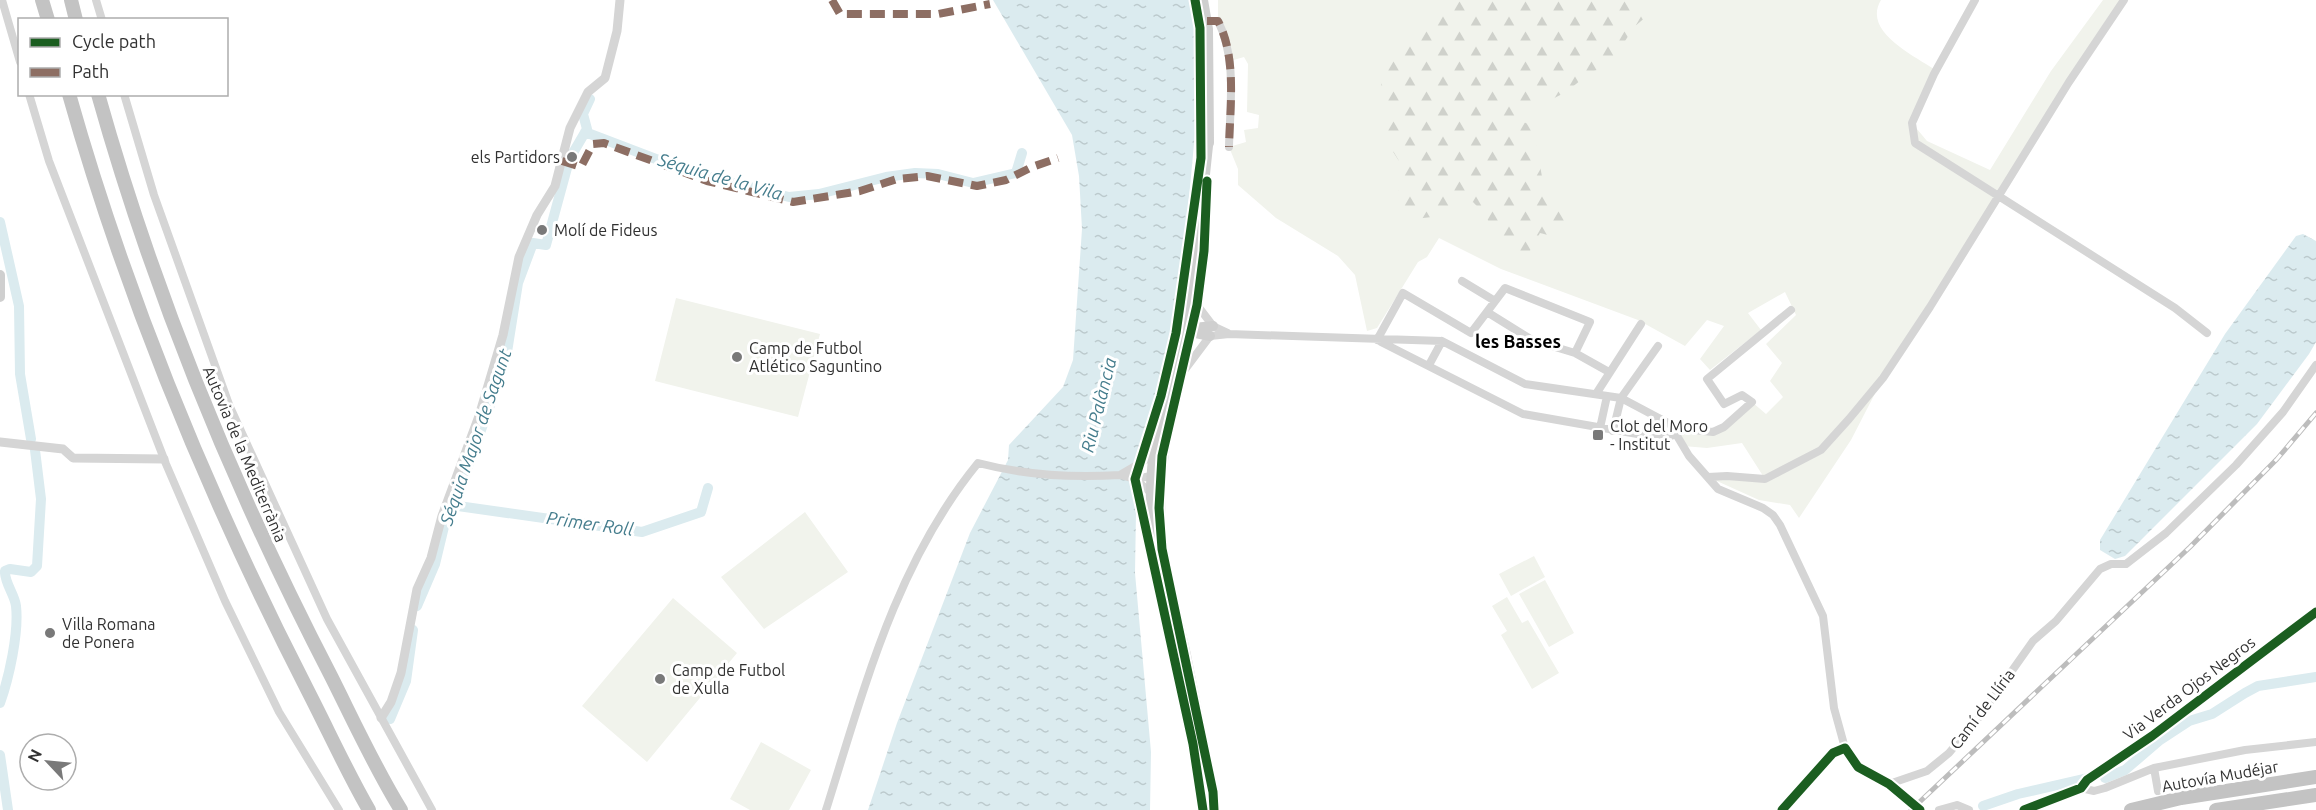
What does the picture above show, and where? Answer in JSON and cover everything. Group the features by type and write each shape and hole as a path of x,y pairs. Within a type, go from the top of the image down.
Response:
{"highway":[{"path":"42,0 47,18"},
{"path":"70,0 75,18"},
{"path":"70,96 99,201 178,413 253,583 369,810"},
{"name":"Autovia de la Mediterrània","path":"99,96 128,199 206,410 280,578 401,810"},
{"name":"Autovía Mudéjar","path":"2131,810 2181,798 2316,777"},
{"name":"Autovía Mudéjar","path":"2216,810 2316,795"}],"main road":[{"path":"1203,0 1207,21 1209,137 1193,301 1168,390 1154,455 1150,492 1151,506 1186,655 1213,792 1214,810"},
{"path":"0,275 0,297"},
{"path":"1162,549 1159,508 1162,456 1191,332 1188,320 1193,301"},
{"path":"1168,390 1176,375 1185,339 1191,332 1211,331"}],"street":[{"path":"2,0 18,55"},
{"path":"96,0 101,18"},
{"path":"381,718 391,702 402,673 417,590 431,558 442,516 463,466 482,407 503,335 519,257 537,215 555,186 570,128 588,92 605,78 617,31 620,0"},
{"path":"1975,0 1934,74 1912,123 1915,143 2175,308 2206,333"},
{"path":"1708,477 1766,479 1821,450 1882,378 2124,0"},
{"path":"1207,21 1218,21 1228,40 1228,147"},
{"path":"30,96 49,161 164,459 225,601 279,711 339,810"},
{"path":"125,96 154,195 230,406 327,619 432,810"},
{"path":"1462,281 1495,301"},
{"path":"1377,340 1402,293 1471,333 1505,288 1590,322 1575,353"},
{"path":"1193,301 1211,331 1229,334 1442,341 1525,384 1621,398 1670,424 1718,489 1763,508 1773,515 1780,525 1823,616 1834,708 1840,736 1858,767 1889,784 1920,810"},
{"path":"1377,340 1523,414 1666,439 1683,429 1713,432 1724,427 1752,402 1742,394 1724,404 1707,379 1791,310"},
{"path":"1487,312 1532,340 1575,353 1609,372"},
{"path":"1596,394 1641,324"},
{"path":"1179,378 1211,331"},
{"path":"1430,365 1442,341"},
{"path":"1613,431 1621,398 1658,346"},
{"name":"Camí de Llíria","path":"1889,784 1927,771 1950,753 1980,716 2033,640 2056,621 2100,569 2111,564 2126,564 2166,533 2252,447 2283,412 2316,365"},
{"path":"1600,428 1607,396"},
{"path":"825,810 870,667 912,566 935,522 978,463 1002,469 1081,478 1120,475 1135,479 1151,476 1156,468 1165,421 1173,405"},
{"path":"0,442 63,448 73,458 164,459"},
{"path":"1120,475 1154,455"},
{"path":"1134,466 1151,476 1156,482 1155,495 1159,508"},
{"path":"1135,479 1150,492"},
{"path":"2024,810 2081,788 2094,791 2105,788 2154,768 2245,750 2316,742"},
{"path":"2154,768 2158,791"},
{"path":"1939,810 1957,805 1969,810"}],"green space":[{"path":"1218,0 1881,0 1877,11 1878,22 1884,32 1892,41 1934,69 1912,123 1927,141 1990,170 2051,71 2103,0 2121,0 1883,378 1851,440 1799,518 1790,505 1759,500 1708,477 1765,479 1742,443 1707,448 1683,446 1676,435 1683,429 1713,432 1752,402 1766,414 1783,397 1770,381 1782,363 1766,344 1796,315 1785,292 1748,313 1761,330 1710,370 1700,359 1724,326 1707,320 1685,346 1638,320 1501,269 1439,238 1427,257 1418,262 1377,328 1367,331 1355,275 1338,256 1276,218 1238,185 1238,169 1229,147 1246,142 1244,130 1258,128 1259,115 1247,112 1248,64 1244,57 1230,61 1218,21"},
{"path":"1461,0 1650,0 1654,4 1647,16 1634,27 1609,66 1591,72 1566,92 1533,109 1521,121 1531,125 1548,199 1562,206 1567,224 1555,234 1540,233 1530,251 1518,254 1498,235 1473,202 1460,205 1441,216 1405,220 1397,198 1404,169 1385,139 1384,101 1380,77 1383,57 1410,32 1425,28"},
{"name":"Camp de Futbol Atlético Saguntino","path":"676,298 820,334 798,417 655,381"},
{"path":"805,512 848,572 764,629 721,577"},
{"path":"1534,556 1545,577 1511,596 1499,574"},
{"path":"1545,580 1574,633 1549,647 1519,594"},
{"path":"1507,597 1522,623 1528,620 1559,673 1532,689 1501,635 1507,631 1492,606"},
{"name":"Camp de Futbol de Xulla","path":"673,598 737,653 647,762 582,706"},
{"path":"761,742 811,770 789,810 750,810 730,799"}],"water":[{"name":"Riu Palància","path":"993,0 1195,0 1197,112 1183,262 1163,370 1137,453 1135,573 1151,752 1150,810 868,810 897,723 970,533 1008,460 1009,445 1063,387 1073,360 1082,229 1079,176 1072,135"},
{"path":"2303,234 2316,241 2316,342 2309,354 2257,424 2125,556 2115,559 2100,550 2100,540 2225,334 2296,236"}],"waterway":[{"name":"Séquia de la Vila","path":"570,158 587,129 583,114 590,99"},
{"name":"Séquia de la Vila","path":"585,132 690,172 789,197 819,194 886,177 915,173 938,174 973,183 1016,173 1022,153"},
{"name":"Séquia Major de Sagunt","path":"417,606 435,564 448,510 468,466 490,405 497,372 507,352 518,283 533,243 546,245 567,168"},
{"path":"0,222 19,306 20,374 31,439"},
{"path":"0,703 7,681 17,617 15,602 6,580 5,571 10,569 31,572 37,566 41,499 35,450"},
{"name":"Primer Roll","path":"451,505 642,532 701,512 708,488"},
{"name":"Séquia Major de Sagunt","path":"390,719 406,681 413,630"},
{"path":"2105,778 2125,770 2160,740 2189,721 2212,714 2258,686 2316,677"},
{"path":"0,755 8,810"},
{"path":"1983,806 2018,794 2092,777"}],"railway":[{"path":"1911,810 2190,547 2277,459 2316,413"}],"marked path":[{"path":"832,0 840,14 938,14 990,4"},
{"path":"1207,21 1218,21 1228,51 1231,82 1229,147"},
{"path":"562,161 581,167 593,144 604,143 707,181 793,202 860,191 897,179 927,176 977,186 1006,180 1032,167 1058,158"}],"cycle path":[{"path":"1195,0 1200,28 1201,158 1176,333 1161,396 1135,479 1193,744 1203,810"},
{"path":"1207,181 1204,251 1197,305 1162,456 1159,508 1162,549 1213,792 1214,810"},
{"name":"Via Verda Ojos Negros","path":"2024,810 2081,788 2087,780 2152,736 2316,612"},
{"path":"1782,810 1833,753 1845,748 1858,767 1889,784 1920,810"}],"place":[{"name":"els Partidors","path":"572,157"},
{"name":"Molí de Fideus","path":"542,230"},
{"name":"Camp de Futbol Atlético Saguntino","path":"737,357"},
{"name":"Clot del Moro - Institut","path":"1598,435"},
{"name":"Villa Romana de Ponera","path":"50,633"},
{"name":"Camp de Futbol de Xulla","path":"660,679"}],"district":[{"name":"les Basses","path":"1518,342"}]}
